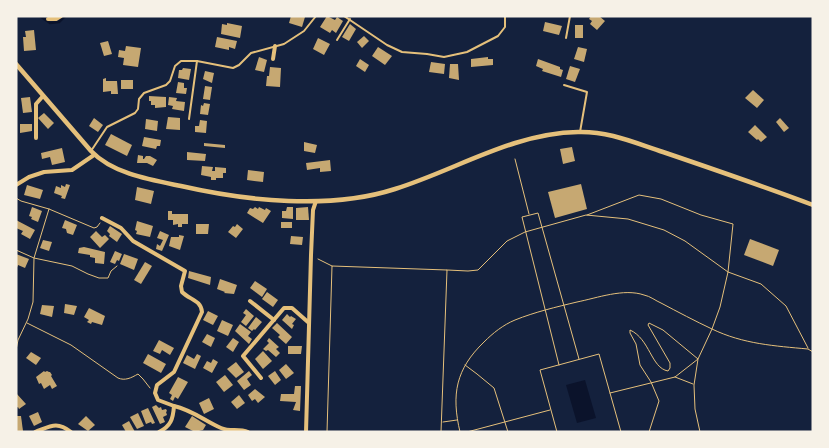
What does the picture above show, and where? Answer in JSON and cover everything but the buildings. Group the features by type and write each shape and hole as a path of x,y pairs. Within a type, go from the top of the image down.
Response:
{"street":[{"path":"48,19 56,19 61,16"},
{"path":"273,59 275,46"},
{"path":"16,64 92,153 115,168 128,173 199,191 264,199 316,201 350,198 395,189 511,144 541,135 580,132 611,134 684,158 813,205"},
{"path":"36,138 36,104 43,96"},
{"path":"16,184 44,172 72,170 92,153"},
{"path":"306,432 311,255 313,210 316,201"},
{"path":"102,218 121,228 132,241 185,271 181,286 182,292 199,302 201,307 202,312 174,372 157,385 155,392 158,400 186,408 222,428 229,430 239,429 248,432"},
{"path":"250,301 274,320"},
{"path":"261,378 243,356 284,308 292,308 309,323"},
{"path":"159,432 165,429 171,422 174,406"},
{"path":"35,432 57,424 71,432"}],"lane":[{"path":"92,153 107,127 135,113 138,109 139,100 144,93 166,85 170,81 175,66 181,61 197,61 233,68 239,66 251,53 284,44 304,31 316,16"},
{"path":"344,16 387,45 402,52 444,57 468,52 498,36 505,27 505,16"},
{"path":"566,38 570,16"},
{"path":"337,40 350,19"},
{"path":"189,119 197,61"},
{"path":"564,85 587,92 580,132"}],"path":[{"path":"515,159 529,215"},
{"path":"311,255 332,266 468,272 478,270 507,241 525,232 586,215 639,195 661,199 733,224 728,272 720,307 712,330 698,359 694,385 694,409 700,432"},
{"path":"16,198 49,209 94,228 97,227 102,218"},
{"path":"16,350 33,302 34,258 49,209"},
{"path":"559,365 522,217 538,213 579,359"},
{"path":"586,215 628,219 664,230 685,241 728,272 761,284 786,306 808,349"},
{"path":"16,250 34,258 72,266 99,278 108,278 111,271 117,266"},
{"path":"327,432 332,266"},
{"path":"441,432 446,270"},
{"path":"460,432 456,400 458,381 464,365 492,334 513,321 545,310 616,293 644,294 712,330 736,339 756,344 808,349 813,352"},
{"path":"27,323 71,345 122,380 138,374 158,400"},
{"path":"649,432 659,401 651,382 640,365 636,344 630,330 640,337 648,347 658,366 663,370 668,371 670,363 648,325 649,323 663,330 698,359"},
{"path":"558,432 540,370 599,354 621,432"},
{"path":"610,393 675,376 698,359"},
{"path":"464,365 494,388 508,432"},
{"path":"675,376 694,385"},
{"path":"467,432 551,410"},
{"path":"442,422 457,420"}],"water":[{"path":"585,380 596,418 577,423 566,385"}],"waterway":[{"path":"40,16 50,23 59,22 65,16"}]}
